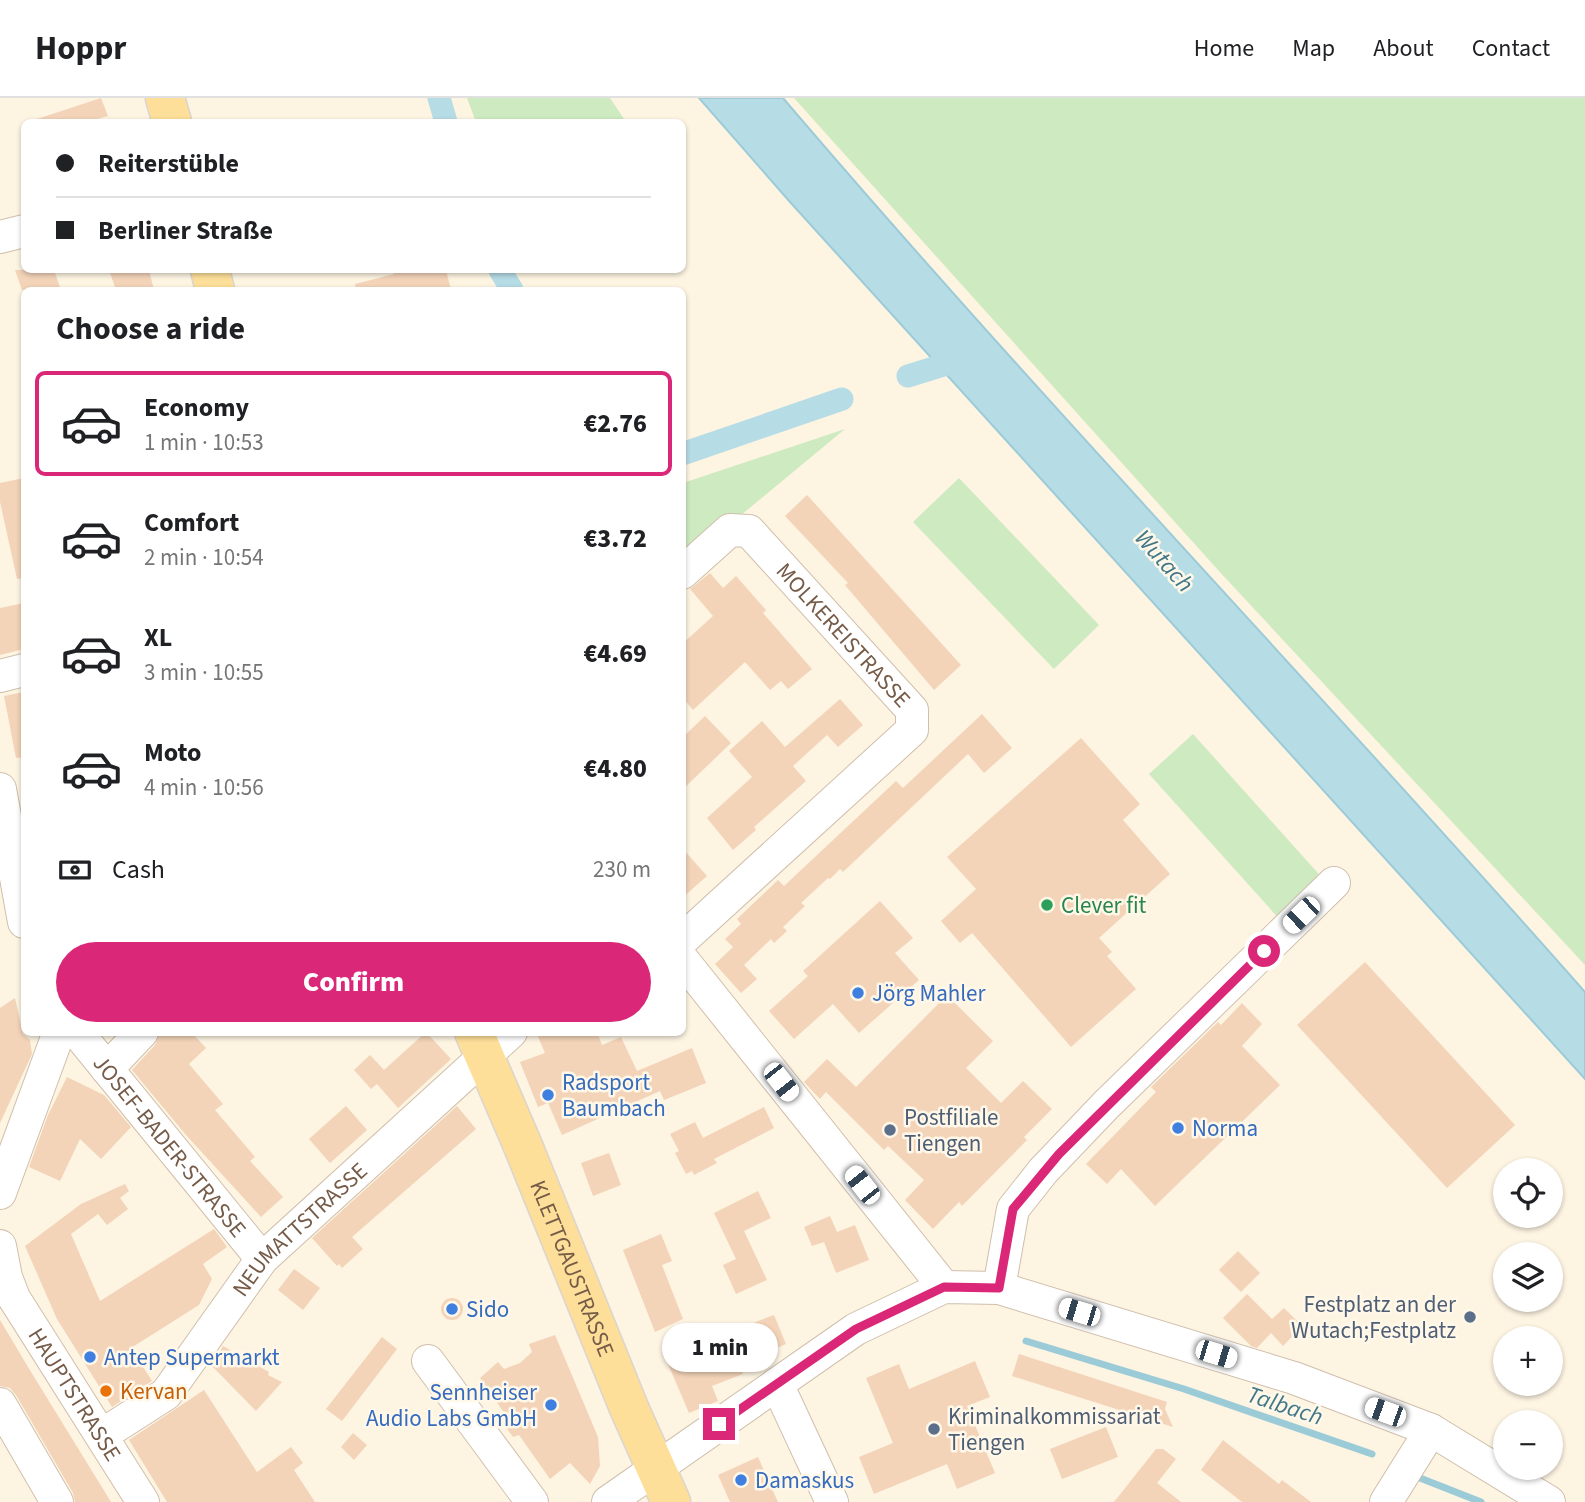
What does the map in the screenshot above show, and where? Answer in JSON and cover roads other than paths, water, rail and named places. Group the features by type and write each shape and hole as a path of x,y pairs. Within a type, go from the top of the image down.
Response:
{"main road":[{"path":"165,98 171,119"},
{"name":"KLETTGAUSTRASSE","path":"490,1041 629,1408 671,1502"}],"street":[{"path":"0,237 21,232"},
{"name":"MOLKEREISTRASSE","path":"686,569 730,530 749,531 912,710 912,730 686,936"},
{"path":"0,676 21,671"},
{"path":"0,789 21,905"},
{"path":"999,1288 1013,1209 1043,1171 1106,1105 1334,883"},
{"path":"686,964 944,1287"},
{"path":"0,1193 58,1036"},
{"name":"JOSEF-BADER-STRASSE","path":"80,1036 262,1259"},
{"path":"107,1069 138,1036"},
{"name":"NEUMATTSTRASSE","path":"102,1435 166,1394 262,1259 490,1041"},
{"name":"HAUPTSTRASSE","path":"0,1246 6,1277 7,1304 102,1435 143,1502"},
{"path":"608,1502 856,1329 944,1287 999,1288 1294,1378 1431,1430 1549,1502"},
{"path":"428,1361 532,1502"},
{"path":"778,1384 832,1502"},
{"path":"0,1404 57,1502"},
{"path":"1386,1502 1431,1430"}],"water":[{"name":"Wutach","path":"699,98 783,98 1081,436 1585,992 1585,1079 790,202"}],"waterway":[{"path":"439,98 445,119"},
{"path":"502,273 510,287"},
{"path":"908,376 969,357"},
{"path":"686,453 842,399"},
{"name":"Talbach","path":"1026,1341 1184,1389 1372,1454"},
{"name":"Talbach","path":"1420,1478 1481,1502"}],"place":[{"name":"Clever fit","path":"1047,905"},
{"name":"Jörg Mahler","path":"858,993"},
{"name":"Radsport Baumbach","path":"548,1095"},
{"name":"Norma","path":"1178,1128"},
{"name":"Postfiliale Tiengen","path":"890,1130"},
{"name":"Sido","path":"452,1309"},
{"name":"Festplatz an der Wutach;Festplatz","path":"1470,1317"},
{"name":"Antep Supermarkt","path":"90,1357"},
{"name":"Kervan","path":"106,1391"},
{"name":"Sennheiser Audio Labs GmbH","path":"551,1405"},
{"name":"Kriminalkommissariat Tiengen","path":"934,1429"},
{"name":"Damaskus","path":"741,1480"}]}
